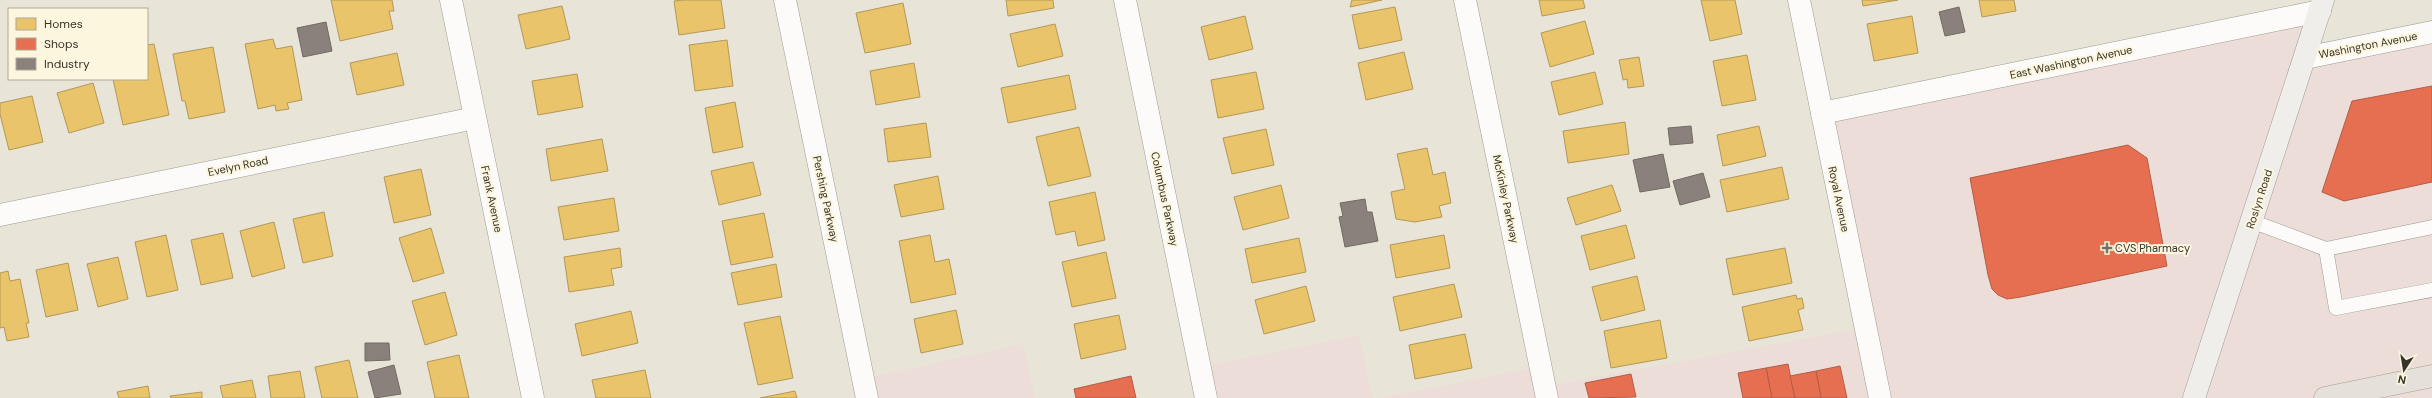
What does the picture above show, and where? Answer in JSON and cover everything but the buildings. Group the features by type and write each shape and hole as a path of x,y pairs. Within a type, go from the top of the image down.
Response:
{"main road":[{"name":"Roslyn Road","path":"2194,398 2322,5"},
{"path":"2325,398 2432,376"}],"street":[{"name":"Frank Avenue","path":"451,0 533,398"},
{"name":"Pershing Parkway","path":"785,0 867,398"},
{"name":"Columbus Parkway","path":"1125,0 1206,398"},
{"name":"McKinley Parkway","path":"1465,0 1547,398"},
{"name":"Royal Avenue","path":"1799,0 1880,398"},
{"name":"East Washington Avenue","path":"1822,113 2322,5"},
{"name":"Washington Avenue","path":"2305,58 2432,32"},
{"name":"Evelyn Road","path":"0,215 475,118"}],"lane":[{"path":"2251,221 2326,249 2432,227"},
{"path":"2326,249 2336,308 2432,290"}],"shaded area":[{"path":"2320,11 2305,58 2432,36 2432,398 1379,398 1542,366 1547,386 1868,327 1822,113"},
{"path":"1359,335 1372,398 1206,398 1200,367"},
{"path":"1023,344 1035,398 867,398 863,379"}],"place":[{"name":"CVS Pharmacy","path":"2107,248"}]}
